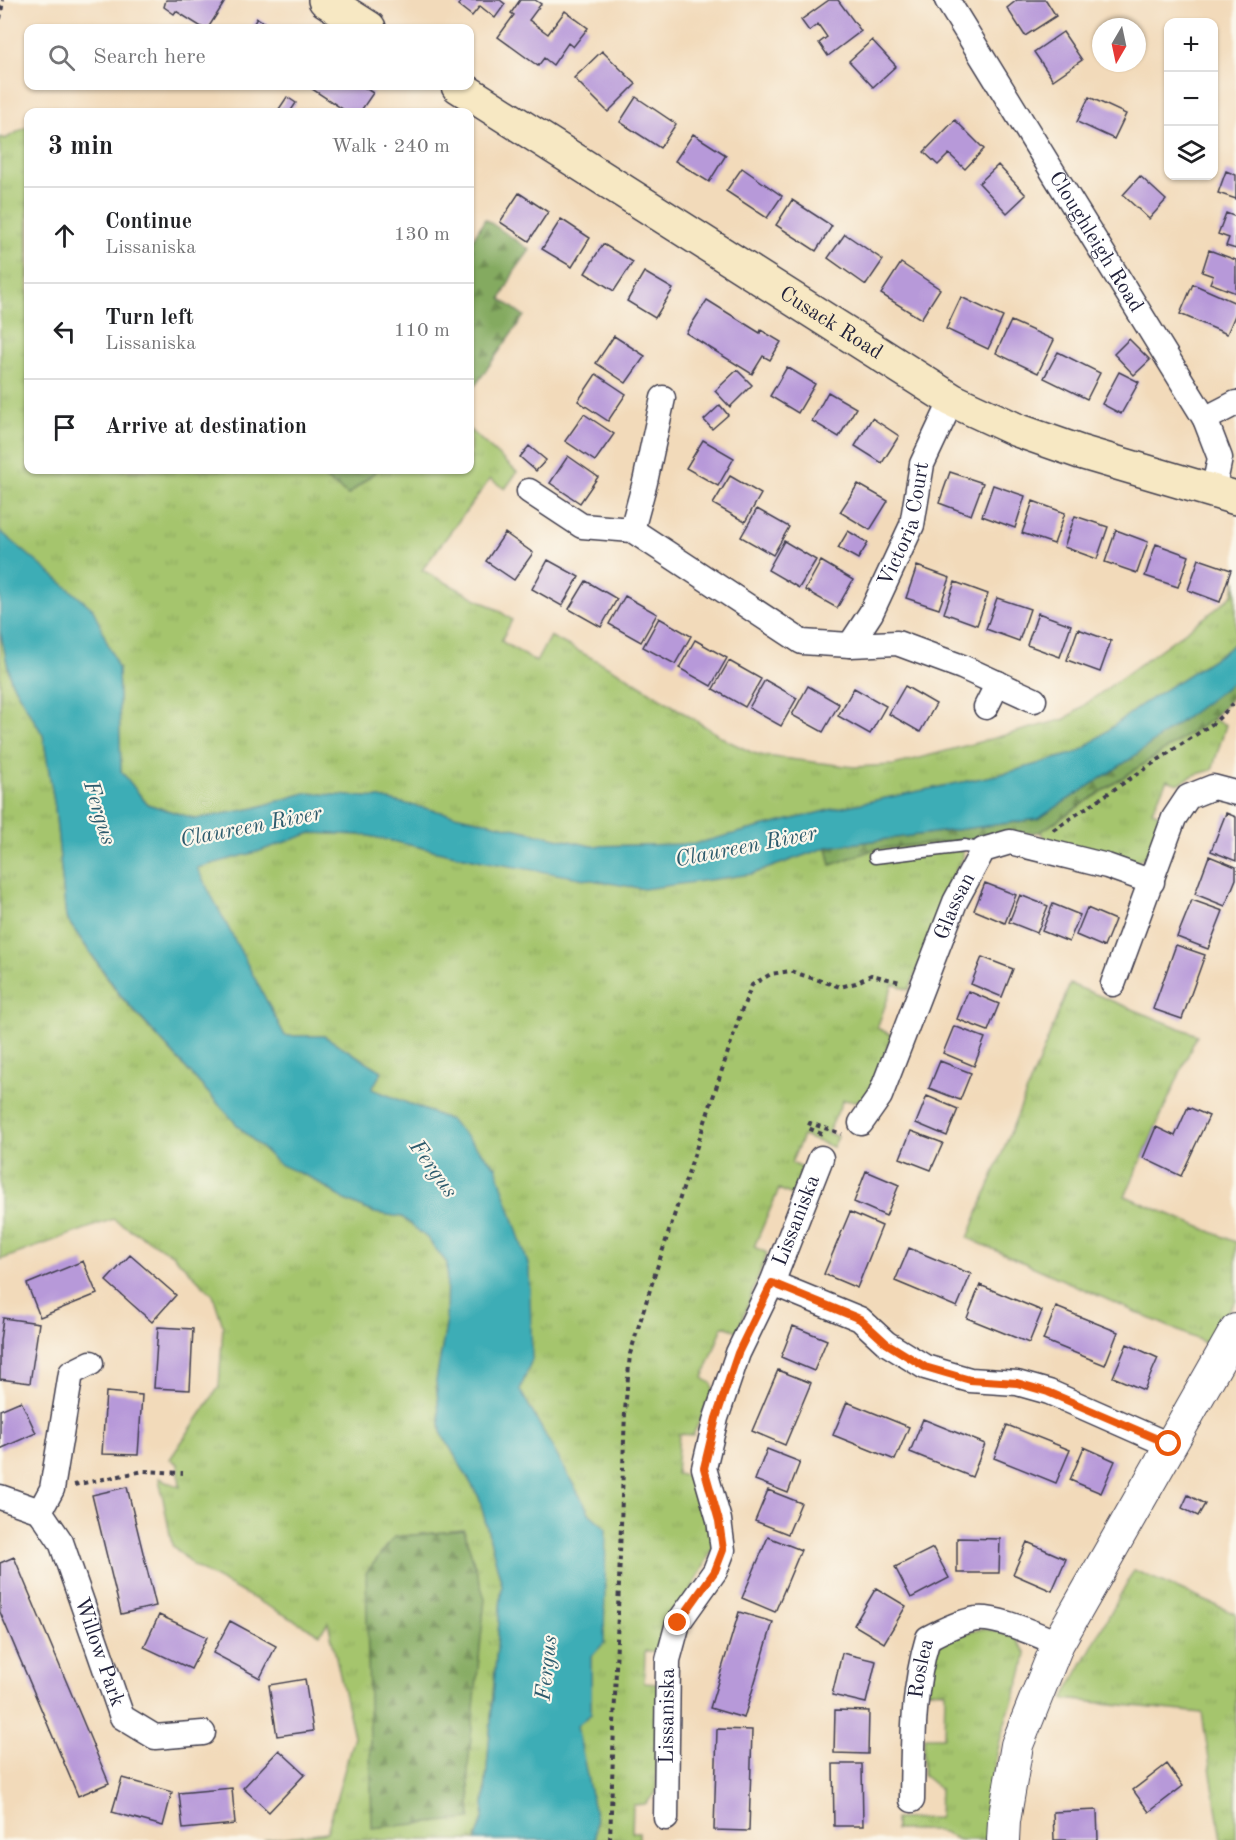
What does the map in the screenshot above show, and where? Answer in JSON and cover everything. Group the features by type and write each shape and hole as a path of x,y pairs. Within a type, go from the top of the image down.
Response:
{"main road":[{"path":"325,0 363,24"},
{"name":"Cusack Road","path":"464,90 952,400 1017,430 1224,495"}],"street":[{"name":"Cloughleigh Road","path":"947,0 1205,419 1220,458 1224,495"},
{"path":"632,530 667,428 663,398"},
{"name":"Victoria Court","path":"850,645 872,613 912,525 922,464 952,400"},
{"path":"1205,419 1236,403"},
{"path":"529,491 582,526 632,530 802,642 850,645 897,643 962,667 1034,700"},
{"path":"986,707 998,683"},
{"path":"1113,984 1174,818 1188,797 1214,787 1236,793"},
{"name":"Glassan","path":"861,1123 880,1095 955,902 983,850 1010,842 1107,866 1152,882"},
{"name":"Lissaniska","path":"666,1818 668,1660 678,1623 715,1571 723,1550 719,1521 704,1468 716,1418 738,1353 772,1283 821,1158"},
{"name":"Lissaniska","path":"772,1283 860,1319 886,1343 925,1367 970,1380 1017,1383 1048,1392 1169,1444"},
{"path":"1003,1840 1004,1821 1017,1746 1039,1684 1058,1643 1169,1444 1236,1330"},
{"path":"0,1497 40,1511 52,1489 71,1373 91,1363"},
{"name":"Willow Park","path":"40,1511 61,1542 122,1716 155,1737 203,1733"},
{"name":"Roslea","path":"912,1800 915,1706 920,1666 928,1638 950,1627 978,1618 1012,1625 1058,1643"}],"lane":[{"path":"875,857 965,846 983,850"}],"path":[{"path":"0,19 3,0"},
{"path":"1028,846 1215,722 1236,701"},
{"path":"610,1840 625,1411 630,1354 741,1012 752,986 771,974 789,971 840,987 856,983 871,975 922,987"},
{"path":"52,1489 144,1471 183,1473"}],"green space":[{"path":"24,128 24,474 319,474 348,495 372,474 474,474 474,434 517,472 505,489 490,479 422,570 498,610 512,620 501,641 536,662 550,636 624,675 728,741 765,756 854,767 894,765 1065,719 1216,609 1233,594 1236,580 1236,641 1227,650 1141,705 1079,752 1006,773 833,809 694,844 591,846 380,798 305,793 255,808 196,819 147,804 121,771 118,668 93,610 0,531 0,137 5,139"},
{"path":"485,219 530,250 514,272 501,299 524,316 474,386 474,237"},
{"path":"319,474 372,474 348,495"},
{"path":"0,631 11,681 43,735 55,808 66,918 120,996 241,1129 279,1164 313,1179 345,1200 375,1213 402,1217 427,1238 447,1263 446,1326 436,1381 441,1432 479,1497 502,1585 483,1818 476,1840 264,1840 327,1832 354,1736 328,1622 320,1634 195,1567 172,1545 159,1478 180,1487 178,1464 170,1459 219,1387 223,1326 213,1295 172,1254 113,1219 0,1260","holes":["464,1530 471,1819 394,1537"]},
{"path":"1236,680 1236,694 1212,719 1040,832 875,849 831,865 827,847 1038,819 1129,760"},
{"path":"1212,719 1226,725 1212,770 1194,775 1178,784 1167,780 1152,811 1163,816 1151,851 1140,860 1126,863 1047,841 1040,832"},
{"path":"311,833 365,835 487,862 752,874 827,847 831,865 875,849 963,840 963,857 909,990 893,984 877,1028 892,1035 870,1092 858,1100 843,1100 828,1133 838,1137 833,1147 803,1136 791,1163 803,1168 792,1195 779,1189 754,1247 767,1253 738,1331 723,1326 703,1378 712,1384 713,1391 693,1435 679,1434 676,1474 692,1477 713,1530 714,1546 659,1651 645,1651 644,1683 658,1684 656,1793 645,1804 633,1805 632,1832 639,1832 639,1840 595,1840 596,1820 576,1725 591,1714 591,1657 606,1528 590,1514 520,1390 532,1358 450,1120 372,1089 382,1071 324,1036 285,1036 196,868"},
{"path":"1070,984 1197,1035 1125,1196 1236,1242 1236,1300 1208,1344 968,1238"},
{"path":"464,1530 485,1599 468,1767 471,1819 372,1828 366,1573 394,1537"},
{"path":"1134,1570 1236,1614 1236,1840 1221,1840 1202,1713 1063,1699"},
{"path":"984,1628 1015,1637 1026,1653 1021,1677 999,1746 991,1793 988,1840 959,1840 936,1830 895,1830 895,1819 939,1818 940,1789 923,1775 924,1737 944,1737 945,1691 926,1690 928,1665 942,1641"}],"water":[{"path":"0,531 93,609 118,668 121,771 147,804 196,819 255,808 305,793 380,798 591,846 694,844 833,809 1006,773 1079,752 1141,705 1227,650 1236,641 1236,680 1129,760 1038,819 827,847 752,874 644,889 487,862 365,835 311,833 260,851 197,868 285,1036 324,1036 382,1071 372,1089 450,1120 496,1167 529,1267 532,1359 520,1390 590,1514 606,1528 604,1643 591,1657 591,1714 577,1726 596,1820 595,1840 476,1840 483,1818 502,1585 479,1497 441,1432 436,1381 446,1326 447,1263 427,1238 402,1217 375,1213 345,1200 313,1179 279,1164 241,1129 121,996 66,918 55,808 43,735 11,681 0,631"}],"building":[{"path":"166,0 226,0 211,24 197,24 176,11 174,14 164,7"},
{"path":"463,0 500,0 505,4 495,18 480,6 472,16 458,5"},
{"path":"520,0 535,0 541,4 529,20 548,34 565,11 588,28 573,47 568,43 553,65 544,58 538,66 498,37 514,15 511,13"},
{"path":"829,0 838,0 861,31 828,56 819,43 827,37 818,24 809,31 801,20"},
{"path":"1017,0 1046,0 1056,16 1025,36 1007,8"},
{"path":"257,18 267,24 253,24"},
{"path":"1063,32 1082,60 1053,80 1034,52"},
{"path":"872,40 896,66 873,87 849,61"},
{"path":"602,51 636,84 608,112 574,78"},
{"path":"314,90 368,90 373,93 363,108 341,108"},
{"path":"287,97 296,103 293,108 280,108"},
{"path":"636,97 676,124 660,148 620,122"},
{"path":"1089,97 1126,114 1114,139 1077,122"},
{"path":"955,120 984,149 965,169 949,154 938,165 924,152"},
{"path":"693,134 726,155 709,182 675,161"},
{"path":"998,165 1026,195 1007,213 979,183"},
{"path":"742,168 782,196 767,218 726,191"},
{"path":"1226,171 1236,175 1236,199 1218,193"},
{"path":"1140,176 1166,200 1149,219 1123,195"},
{"path":"519,193 548,212 529,241 500,222"},
{"path":"792,200 832,226 816,251 776,225"},
{"path":"1226,213 1236,217 1236,249 1226,246 1229,238 1218,234"},
{"path":"561,219 590,238 572,267 542,249"},
{"path":"845,234 883,260 866,285 828,258"},
{"path":"603,244 633,262 614,291 585,273"},
{"path":"1209,250 1236,260 1236,293 1210,283 1213,276 1202,272"},
{"path":"901,263 940,289 921,319 881,294"},
{"path":"644,272 673,289 655,318 627,301"},
{"path":"1193,284 1236,303 1236,313 1227,334 1180,314"},
{"path":"961,297 1003,317 988,349 946,329"},
{"path":"707,300 760,333 761,330 781,342 770,360 763,356 752,374 686,333"},
{"path":"1011,321 1054,340 1038,373 996,353"},
{"path":"614,336 645,356 626,383 596,363"},
{"path":"1129,339 1150,360 1134,375 1114,354"},
{"path":"1058,352 1100,373 1087,399 1044,378"},
{"path":"787,367 815,384 798,413 770,396"},
{"path":"737,370 752,385 730,407 715,391"},
{"path":"1119,372 1139,382 1121,414 1102,404"},
{"path":"596,374 626,394 608,421 578,401"},
{"path":"828,392 856,408 839,437 812,421"},
{"path":"720,405 728,415 712,429 704,420"},
{"path":"584,414 614,434 595,461 565,441"},
{"path":"872,418 899,436 882,463 855,446"},
{"path":"703,440 734,458 718,486 686,468"},
{"path":"529,446 546,460 536,471 520,457"},
{"path":"568,456 598,477 580,503 550,483"},
{"path":"950,472 983,483 971,515 939,503"},
{"path":"730,476 761,494 745,522 713,504"},
{"path":"858,484 888,501 870,530 840,512"},
{"path":"993,485 1025,496 1015,528 982,516"},
{"path":"1033,501 1065,513 1054,544 1022,533"},
{"path":"757,509 789,527 773,555 741,537"},
{"path":"1075,516 1108,527 1097,559 1064,547"},
{"path":"1116,530 1148,542 1137,573 1105,562"},
{"path":"848,531 868,543 858,559 838,548"},
{"path":"505,533 533,553 514,580 486,561"},
{"path":"784,541 816,560 799,588 768,570"},
{"path":"1156,544 1189,556 1178,587 1145,576"},
{"path":"1199,559 1231,570 1220,602 1188,590"},
{"path":"548,560 579,577 562,606 532,589"},
{"path":"821,561 853,580 837,608 805,590"},
{"path":"917,566 950,578 939,609 906,598"},
{"path":"586,581 617,599 601,627 569,609"},
{"path":"955,582 988,594 977,625 944,613"},
{"path":"625,596 657,614 641,642 609,624"},
{"path":"997,598 1030,609 1019,641 986,629"},
{"path":"1038,613 1071,625 1060,657 1027,645"},
{"path":"659,618 691,636 675,664 643,647"},
{"path":"1078,629 1111,641 1100,672 1067,660"},
{"path":"695,640 727,658 711,686 679,668"},
{"path":"729,661 761,679 745,707 713,689"},
{"path":"765,680 797,698 781,726 749,708"},
{"path":"808,686 839,704 823,732 792,715"},
{"path":"905,686 936,704 920,732 889,714"},
{"path":"854,688 886,706 870,734 838,716"},
{"path":"1226,813 1236,817 1236,861 1211,851"},
{"path":"1209,856 1236,867 1236,879 1225,906 1195,894"},
{"path":"985,883 1016,895 1005,923 974,910"},
{"path":"1020,895 1048,906 1037,933 1009,922"},
{"path":"1192,900 1223,911 1208,949 1177,937"},
{"path":"1053,904 1080,915 1069,942 1042,931"},
{"path":"1087,908 1115,920 1104,947 1076,935"},
{"path":"1176,945 1205,955 1182,1019 1153,1009"},
{"path":"982,957 1013,969 1002,997 971,984"},
{"path":"968,991 999,1004 988,1031 957,1019"},
{"path":"954,1026 985,1038 974,1066 943,1053"},
{"path":"940,1061 971,1073 960,1100 929,1088"},
{"path":"927,1096 958,1109 947,1136 916,1123"},
{"path":"1188,1107 1209,1116 1181,1176 1143,1158 1156,1127 1175,1136"},
{"path":"911,1131 943,1143 931,1170 900,1158"},
{"path":"866,1171 899,1185 886,1216 854,1202"},
{"path":"850,1212 882,1226 857,1288 824,1274"},
{"path":"909,1248 971,1274 957,1307 895,1281"},
{"path":"130,1255 176,1295 152,1322 106,1281"},
{"path":"83,1261 97,1294 40,1317 27,1284"},
{"path":"980,1285 1042,1311 1029,1343 967,1318"},
{"path":"1056,1307 1118,1332 1105,1365 1043,1340"},
{"path":"3,1318 39,1323 30,1383 0,1379 0,1341"},
{"path":"793,1326 827,1340 814,1371 781,1357"},
{"path":"158,1327 193,1329 190,1390 154,1388"},
{"path":"1127,1344 1158,1358 1144,1390 1113,1377"},
{"path":"778,1370 811,1383 785,1445 752,1431"},
{"path":"106,1392 142,1395 138,1455 102,1454"},
{"path":"21,1401 36,1433 0,1449 0,1410"},
{"path":"847,1402 909,1427 895,1460 833,1435"},
{"path":"923,1419 985,1444 972,1477 910,1452"},
{"path":"1007,1425 1070,1450 1056,1483 994,1458"},
{"path":"1084,1447 1115,1461 1101,1493 1070,1480"},
{"path":"767,1449 800,1462 788,1493 755,1480"},
{"path":"127,1487 156,1606 121,1614 92,1495"},
{"path":"768,1490 801,1503 788,1534 755,1521"},
{"path":"1188,1495 1205,1504 1198,1516 1182,1508"},
{"path":"768,1537 801,1550 775,1612 742,1598"},
{"path":"957,1538 1000,1539 999,1573 957,1573"},
{"path":"1027,1542 1066,1559 1052,1591 1013,1574"},
{"path":"933,1548 949,1578 911,1598 895,1567"},
{"path":"14,1557 109,1783 78,1796 0,1612 0,1563"},
{"path":"876,1588 906,1606 884,1643 854,1625"},
{"path":"739,1612 773,1622 744,1718 710,1708"},
{"path":"159,1615 207,1637 191,1669 144,1647"},
{"path":"230,1621 276,1646 260,1678 213,1653"},
{"path":"842,1653 876,1661 866,1703 832,1695"},
{"path":"305,1679 313,1731 277,1736 269,1685"},
{"path":"835,1710 869,1711 868,1754 834,1753"},
{"path":"717,1729 752,1730 749,1831 714,1830"},
{"path":"279,1750 305,1774 269,1812 243,1788"},
{"path":"833,1764 862,1764 863,1826 834,1826"},
{"path":"1167,1764 1183,1786 1149,1812 1133,1790"},
{"path":"122,1778 172,1792 163,1826 112,1812"},
{"path":"232,1788 235,1824 183,1829 179,1793"},
{"path":"1097,1810 1098,1840 1054,1840 1053,1812"}],"route":[{"path":"678,1623 715,1571 723,1550 719,1521 704,1468 716,1418 738,1353 772,1283 860,1319 886,1343 925,1367 970,1380 1017,1383 1048,1392 1169,1444"}],"water label":[{"name":"Fergus","path":"99,813"},
{"name":"Claureen River","path":"251,827"},
{"name":"Claureen River","path":"746,847"},
{"name":"Fergus","path":"433,1169"},
{"name":"Fergus","path":"547,1668"}]}
